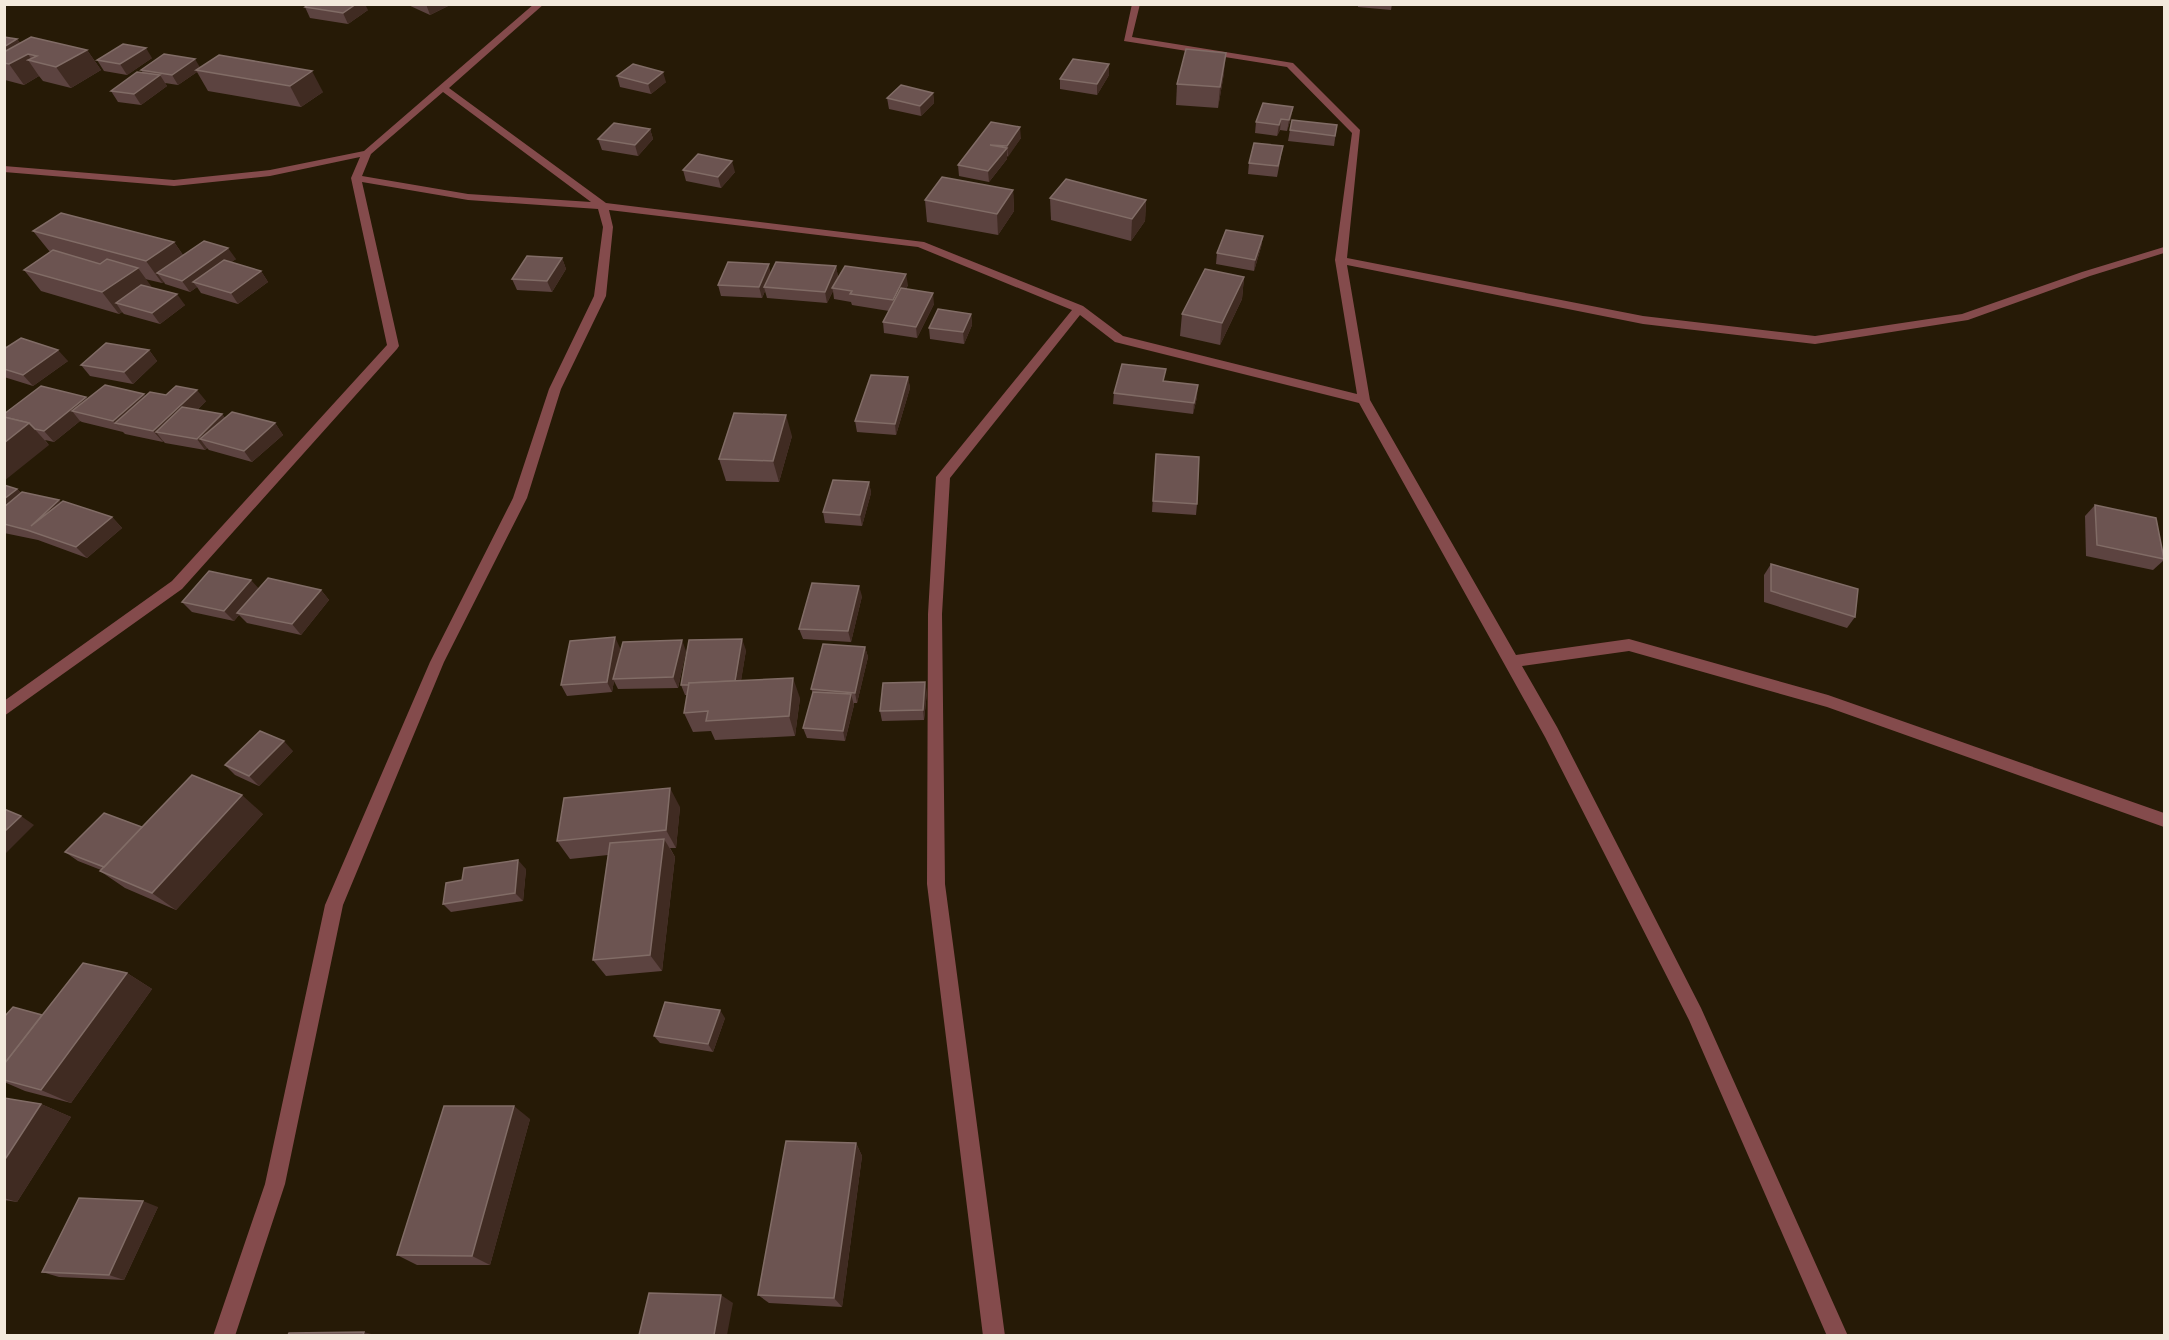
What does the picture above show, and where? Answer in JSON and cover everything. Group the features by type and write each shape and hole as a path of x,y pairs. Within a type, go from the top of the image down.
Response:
{"street":[{"path":"4,710 177,585 393,346 356,178 367,153 540,4"},
{"path":"1136,4 1127,39 1290,65 1358,132 1341,260 1364,400 1551,732 1695,1014 1838,1335"},
{"path":"224,1335 275,1184 334,905 437,662 520,498 555,389 600,296 608,227 603,206 443,88"},
{"path":"4,169 174,183 270,173 367,153"},
{"path":"356,178 468,197 603,206 920,244 1079,309 1119,339 1364,400"},
{"path":"1341,260 1643,320 1815,340 1964,317 2086,274 2164,250"},
{"path":"994,1335 936,884 935,614 943,477 1079,309"},
{"path":"1511,662 1629,645 1828,701 2164,820"}],"building":[{"path":"309,4 356,4 343,13 305,7"},
{"path":"4,37 17,39 4,47"},
{"path":"31,37 87,50 56,67 28,60 37,56 28,54 9,64 4,63 4,52"},
{"path":"123,44 146,48 120,64 97,60"},
{"path":"1186,49 1226,53 1220,87 1177,84"},
{"path":"164,54 195,59 172,75 141,70"},
{"path":"219,55 312,71 290,86 196,70"},
{"path":"1073,59 1109,64 1097,84 1060,79"},
{"path":"633,64 663,72 648,84 617,76"},
{"path":"137,72 160,75 134,94 111,91"},
{"path":"901,85 933,93 920,106 887,98"},
{"path":"1263,103 1293,107 1289,120 1281,119 1279,125 1256,122"},
{"path":"1292,120 1337,125 1335,136 1290,130"},
{"path":"991,122 1020,127 1007,146 990,145 1007,148 988,171 958,165"},
{"path":"614,123 650,129 635,145 598,139"},
{"path":"1254,143 1283,146 1278,166 1249,163"},
{"path":"698,154 732,161 718,177 683,170"},
{"path":"942,177 1013,190 997,214 925,200"},
{"path":"1066,179 1146,200 1132,219 1050,198"},
{"path":"61,213 174,242 146,261 33,231"},
{"path":"1226,230 1263,236 1255,260 1217,253"},
{"path":"204,241 228,248 182,281 157,273"},
{"path":"53,250 100,264 107,259 138,268 102,292 24,270"},
{"path":"527,256 562,258 547,281 512,279"},
{"path":"224,260 261,271 231,293 193,282"},
{"path":"728,262 769,264 759,287 718,285"},
{"path":"776,262 836,266 825,292 764,287"},
{"path":"845,266 906,274 893,300 850,294 852,291 832,288"},
{"path":"1205,269 1244,277 1222,323 1182,314"},
{"path":"141,285 177,294 152,313 116,303"},
{"path":"901,288 933,293 916,327 883,322"},
{"path":"938,309 971,314 963,332 929,328"},
{"path":"21,338 58,350 23,375 4,369 4,349"},
{"path":"106,343 149,350 124,372 81,365"},
{"path":"1122,364 1166,369 1163,381 1198,385 1194,403 1114,393"},
{"path":"871,375 908,377 895,424 855,421"},
{"path":"105,385 144,394 113,421 72,411"},
{"path":"41,386 86,397 44,431 35,429 29,423 4,417 4,414"},
{"path":"176,386 197,390 153,431 115,423 150,392 166,395"},
{"path":"182,407 222,414 197,439 156,432"},
{"path":"232,412 275,423 244,451 200,439"},
{"path":"734,413 786,415 773,461 719,459"},
{"path":"4,417 29,423 4,443"},
{"path":"1156,454 1199,457 1197,504 1153,501"},
{"path":"833,480 869,482 860,515 823,512"},
{"path":"4,485 17,489 4,499"},
{"path":"22,492 59,500 31,526 63,501 112,517 76,547 4,524 4,507"},
{"path":"2095,505 2156,518 2164,559 2097,545"},
{"path":"1771,564 1858,589 1855,617 1771,591"},
{"path":"209,571 251,580 224,611 182,602"},
{"path":"268,578 321,590 292,624 237,613"},
{"path":"812,583 859,586 848,631 799,629"},
{"path":"615,637 607,682 561,685 570,641"},
{"path":"742,639 735,681 681,685 689,640"},
{"path":"682,640 673,677 613,679 623,642"},
{"path":"823,644 865,647 855,693 811,689"},
{"path":"793,678 789,716 706,721 708,711 684,713 689,683"},
{"path":"925,682 923,710 880,711 883,683"},
{"path":"813,692 851,694 843,731 803,728"},
{"path":"260,731 284,741 249,776 225,765"},
{"path":"192,775 242,795 152,893 100,871"},
{"path":"670,788 666,830 557,841 564,798"},
{"path":"4,809 21,816 4,832"},
{"path":"104,813 142,827 104,867 65,852"},
{"path":"664,839 650,955 593,960 610,843"},
{"path":"518,860 515,893 443,904 446,883 462,880 464,868"},
{"path":"83,963 127,973 41,1090 4,1080 4,1064"},
{"path":"665,1002 720,1010 708,1044 654,1036"},
{"path":"13,1007 42,1015 4,1064 4,1017"},
{"path":"4,1098 41,1104 4,1161"},
{"path":"444,1106 514,1106 472,1256 397,1255"},
{"path":"786,1141 856,1143 834,1298 758,1295"},
{"path":"79,1198 143,1201 109,1275 42,1272"},
{"path":"649,1293 721,1295 714,1335 639,1335"},
{"path":"364,1332 363,1335 288,1335 289,1333"}]}
